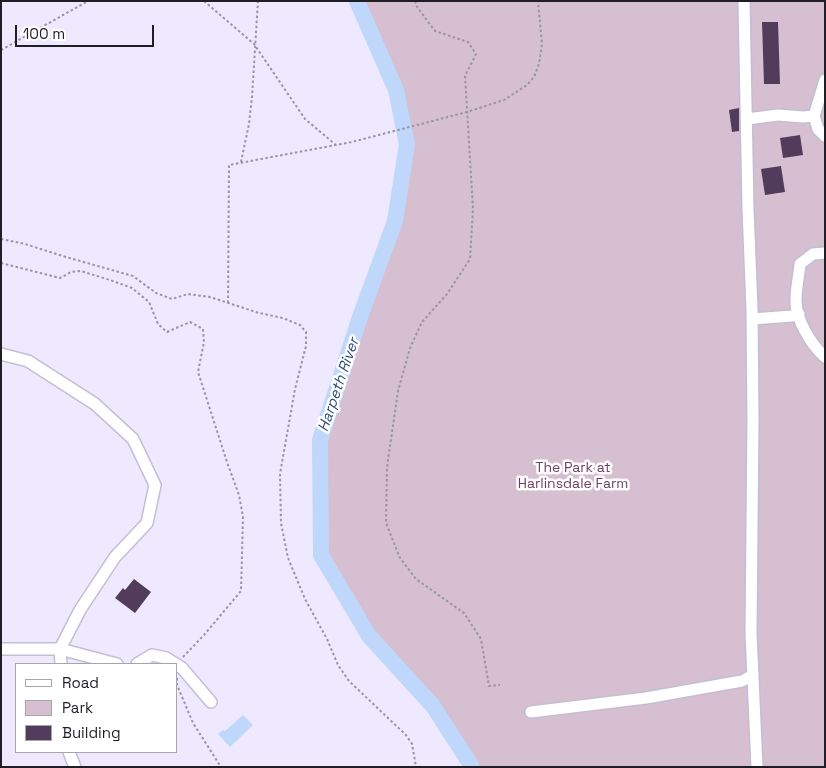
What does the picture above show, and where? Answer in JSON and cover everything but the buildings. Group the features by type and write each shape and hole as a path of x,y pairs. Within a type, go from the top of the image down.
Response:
{"street":[{"path":"744,1 752,319 751,633 757,767"},
{"path":"825,80 814,116 818,129 825,136"},
{"path":"747,119 778,115 814,116"},
{"path":"825,253 814,254 800,264 795,301 805,334 825,357"},
{"path":"752,319 798,314"},
{"path":"1,354 28,361 95,404 133,439 156,485 147,523 114,557 80,610 60,649 61,663"},
{"path":"1,649 60,649 113,663"},
{"path":"139,663 152,655 166,658 174,663"},
{"path":"178,665 211,702"},
{"path":"531,712 646,698 742,682 753,675"},
{"path":"69,753 75,767"}],"path":[{"path":"1,50 88,1"},
{"path":"204,1 255,47 305,120 336,145"},
{"path":"241,162 249,124 252,97 258,1"},
{"path":"415,1 417,7 435,31 468,42 476,54 465,76 474,209 470,259 447,294 422,322 410,348 398,391 387,467 386,523 400,558 416,580 464,613 481,639 489,686 500,685"},
{"path":"228,303 229,164 352,142 467,112 504,100 527,85 534,77 539,64 542,44 538,1"},
{"path":"1,239 25,244 133,276 156,293 172,299 188,294 210,297 300,324 306,332 306,346 295,388 280,474 281,523 288,558 305,599 327,639 338,665 349,680 406,735 412,744 416,767"},
{"path":"1,263 60,278 71,272 81,271 110,280 132,288 149,302 158,324 167,332 190,322 203,329 204,342 198,372 239,494 243,517 241,591 204,635 177,663"},
{"path":"178,687 193,723 221,767"}],"green space":[{"name":"The Park at Harlinsdale Farm","path":"357,1 825,1 825,767 471,767 433,706 369,636 321,555 320,440 360,317 395,221 407,144 396,90"}],"water":[{"path":"243,715 253,725 230,747 218,734 223,730 225,731"}],"waterway":[{"name":"Harpeth River","path":"357,1 396,90 407,144 395,221 360,317 320,440 321,555 369,636 433,706 471,767"}]}
